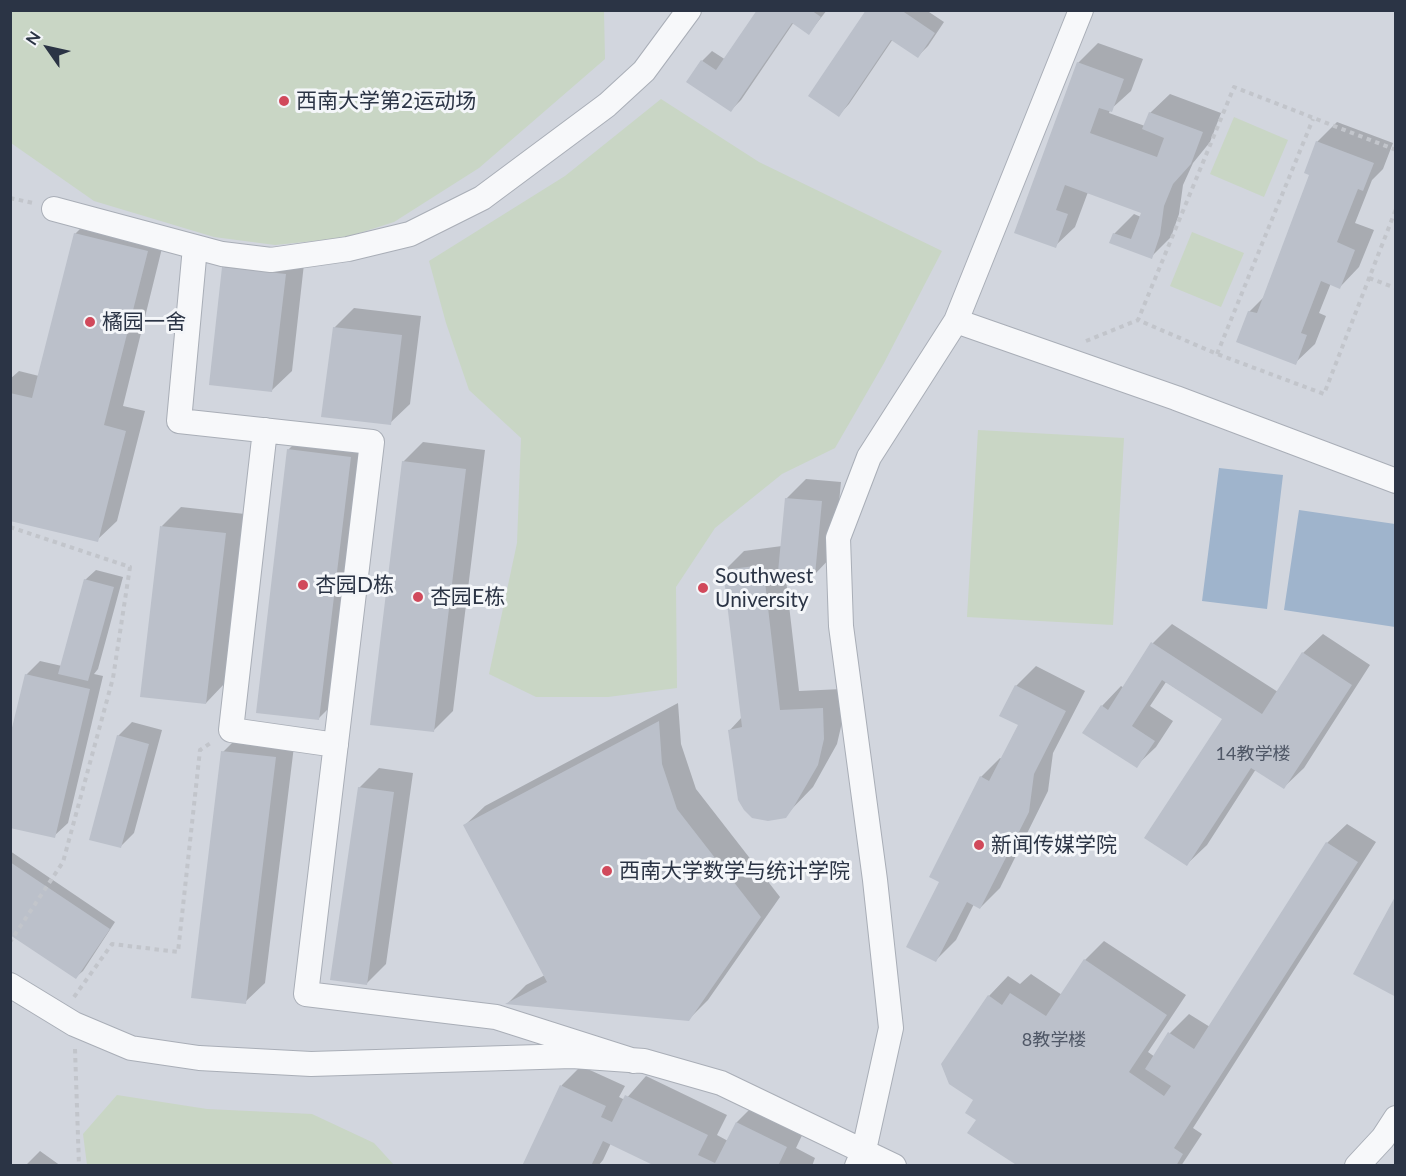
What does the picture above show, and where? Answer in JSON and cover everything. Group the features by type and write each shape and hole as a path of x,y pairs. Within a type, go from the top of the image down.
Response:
{"lane":[{"path":"54,209 222,254 272,260 348,249 410,234 482,198 607,105 644,71 689,10"},
{"path":"861,1158 891,1028 875,880 841,626 838,538 869,457 956,321 1081,10"},
{"path":"195,247 179,421 372,442 306,993 496,1017 634,1061"},
{"path":"956,321 1176,398 1395,481"},
{"path":"265,430 231,730 336,745"},
{"path":"10,985 67,1020 131,1048 199,1058 311,1064 572,1056 644,1061 721,1083 861,1158 894,1166"},
{"path":"1357,1166 1383,1138 1395,1118"}],"path":[{"path":"1138,320 1234,87 1395,150"},
{"path":"1217,354 1313,119"},
{"path":"1051,355 1138,320 1217,354 1324,394 1395,209"},
{"path":"1369,278 1395,288"},
{"path":"10,527 130,567 113,678 63,862 10,942"},
{"path":"79,1166 67,1020 112,944 178,952 200,750 231,730"}],"shaded area":[{"name":"Southwest University","path":"11,11 1395,11 1395,1165 11,1165"}],"green space":[{"name":"西南大学第2运动场","path":"10,11 604,11 605,59 479,168 394,222 344,238 275,245 214,237 94,201 11,143"},
{"path":"661,99 759,162 942,251 884,363 835,448 782,474 715,528 676,587 677,688 608,697 536,697 489,674 517,543 521,438 469,390 446,323 429,261 565,176"},
{"path":"1234,117 1288,140 1264,197 1210,174"},
{"path":"1192,232 1244,253 1221,307 1170,286"},
{"path":"978,430 1124,438 1113,625 967,617"},
{"path":"117,1095 207,1109 312,1114 374,1143 394,1165 87,1165 83,1134"}],"water":[{"path":"1219,468 1283,475 1267,609 1202,601"},
{"path":"1299,510 1395,524 1395,627 1284,610"}],"building":[{"path":"757,10 811,10 821,17 809,35 792,23 731,112 686,82 701,60 716,70"},
{"path":"866,10 901,10 935,33 918,58 891,40 839,117 808,96"},
{"path":"1077,62 1124,79 1112,112 1099,108 1090,133 1157,157 1164,138 1142,129 1149,112 1203,132 1191,164 1173,184 1164,206 1160,235 1152,259 1109,243 1113,233 1131,239 1141,213 1065,185 1056,210 1068,214 1056,248 1014,233"},
{"path":"1316,141 1374,163 1363,191 1358,189 1337,242 1355,250 1340,289 1321,281 1301,333 1307,335 1296,365 1236,342 1248,311 1257,313 1309,175 1304,173"},
{"name":"橘园一舍","path":"74,233 148,251 104,425 126,431 98,542 10,521 10,393 32,398"},
{"path":"222,267 286,274 272,392 209,385"},
{"path":"333,327 402,335 391,425 321,417"},
{"name":"杏园D栋","path":"287,449 351,457 319,720 256,713"},
{"name":"杏园E栋","path":"402,461 466,469 434,732 370,725"},
{"path":"785,498 822,501 815,575 778,572"},
{"path":"160,526 226,533 206,704 140,697"},
{"path":"763,565 780,710 823,708 824,739 818,765 793,808 786,818 768,821 752,818 738,800 728,730 742,727 723,570"},
{"path":"84,579 114,587 88,681 58,674"},
{"path":"1151,642 1262,714 1302,652 1352,685 1284,789 1251,768 1187,866 1144,838 1222,719 1162,680 1132,726 1155,741 1137,768 1082,733 1101,705 1108,710"},
{"path":"25,674 90,689 55,838 10,828 10,736"},
{"name":"新闻传媒学院","path":"1015,685 1066,711 1034,774 1029,812 980,909 967,902 936,962 906,947 939,882 929,877 980,776 989,781 1018,725 999,716"},
{"name":"西南大学数学与统计学院","path":"659,721 662,764 677,809 761,917 689,1021 505,1004 547,982 463,825"},
{"path":"117,735 149,744 121,848 89,840"},
{"path":"221,751 276,757 246,1004 191,998"},
{"path":"358,787 394,792 367,985 330,980"},
{"path":"1326,842 1358,862 1174,1148 1183,1154 1176,1166 1018,1166 967,1133 976,1120 965,1113 973,1100 949,1084 941,1064 988,995 1002,1005 1010,993 1046,1016 1084,959 1167,1015 1129,1072 1164,1096 1171,1086 1145,1069 1168,1032 1194,1049"},
{"path":"10,862 110,929 76,979 10,935"},
{"path":"1396,895 1396,997 1353,974"},
{"path":"560,1085 606,1106 601,1117 612,1122 625,1095 708,1135 698,1155 715,1163 736,1122 787,1147 778,1166 655,1166 603,1141 591,1166 522,1166"}],"place":[{"name":"西南大学第2运动场","path":"284,101"},
{"name":"橘园一舍","path":"90,322"},
{"name":"杏园D栋","path":"303,585"},
{"name":"Southwest University","path":"703,588"},
{"name":"杏园E栋","path":"418,597"},
{"name":"新闻传媒学院","path":"979,845"},
{"name":"西南大学数学与统计学院","path":"607,871"}]}
